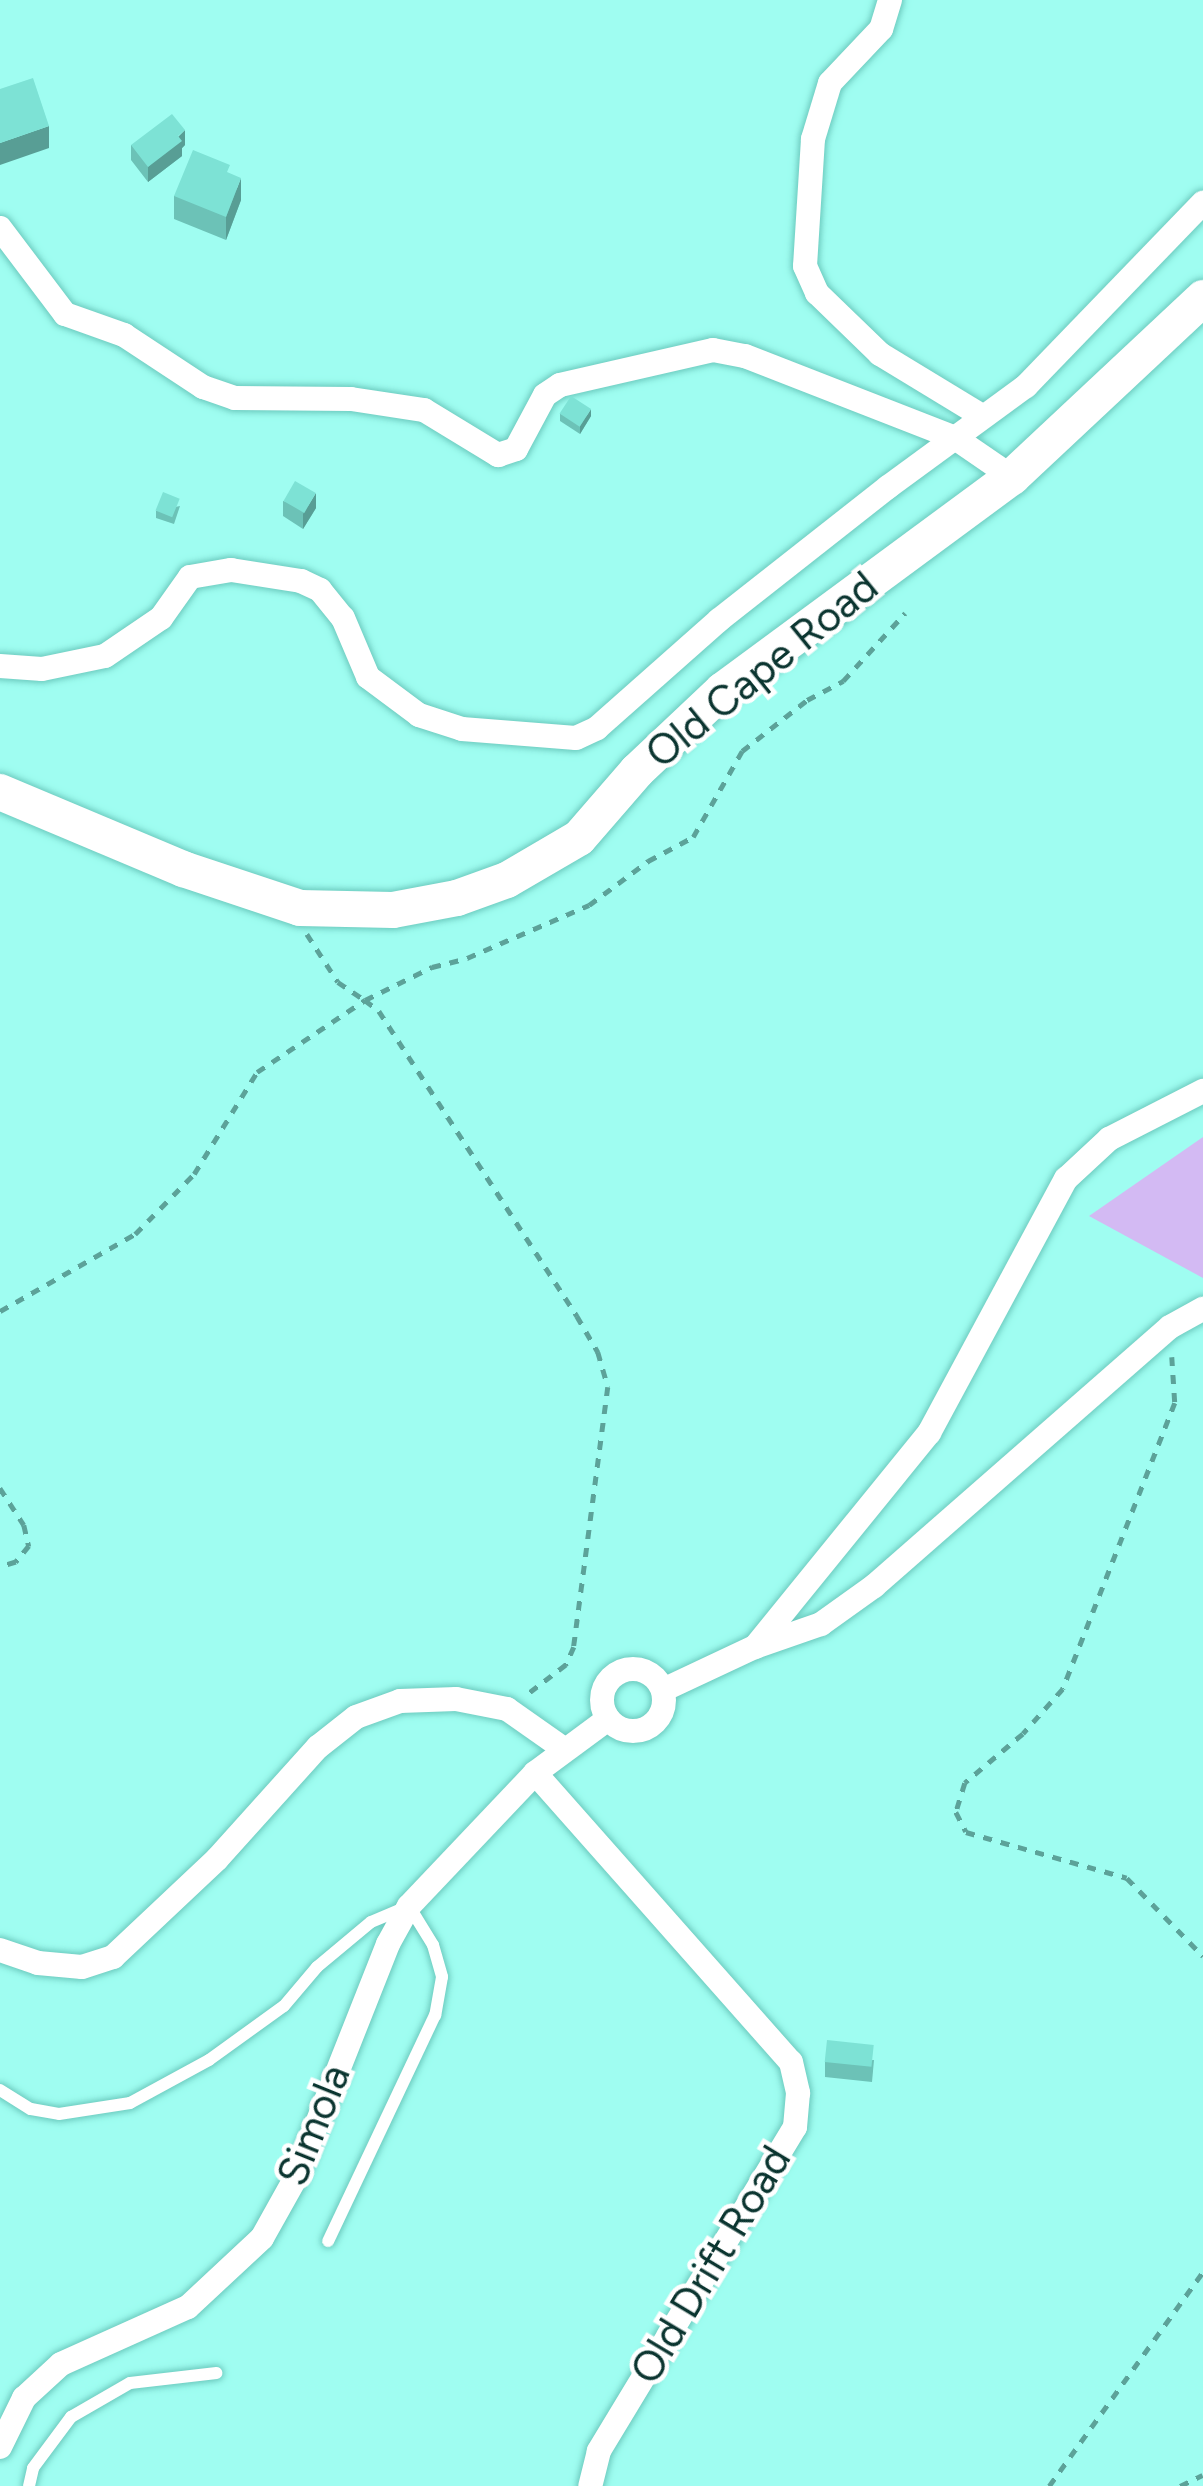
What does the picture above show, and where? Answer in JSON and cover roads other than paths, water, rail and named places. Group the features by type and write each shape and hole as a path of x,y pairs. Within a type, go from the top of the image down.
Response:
{"street":[{"path":"890,0 880,29 830,83 813,139 805,266 817,292 880,354 982,416"},
{"path":"0,666 43,669 105,656 161,618 190,577 231,570 301,580 320,590 343,618 368,677 419,715 463,730 576,738 597,728 718,620 1026,386 1203,203"},
{"path":"0,228 46,296 65,314 124,335 202,387 235,398 351,399 424,410 498,454 516,449 545,395 560,386 712,350 745,356 956,438 1012,477"},
{"name":"Old Cape Road","path":"0,792 182,869 300,908 393,910 457,898 549,858 579,838 637,771 723,690 1012,477 1203,298"},
{"path":"754,1647 800,1584 878,1500 929,1433 1066,1179 1108,1139 1203,1091"},
{"path":"662,1690 754,1647 821,1624 874,1586 1170,1327 1203,1309"},
{"path":"623,1669 647,1672 662,1690 665,1702 652,1724 629,1731 608,1720 601,1696 605,1684 623,1669"},
{"path":"0,1950 38,1963 82,1967 113,1958 217,1859 318,1747 356,1717 400,1701 455,1699 507,1709 567,1745"},
{"name":"Simola","path":"0,2447 24,2398 61,2364 188,2307 262,2238 295,2179 388,1943 409,1906 536,1773 567,1745 608,1720"},
{"name":"Old Drift Road","path":"536,1773 791,2062 798,2093 795,2127 598,2451 590,2486"}],"lane":[{"path":"0,2090 31,2109 59,2114 130,2103 209,2060 265,2020 316,1966 371,1922 409,1906 433,1945 442,1977 435,2015 328,2241"},
{"path":"29,2486 33,2468 70,2417 130,2383 216,2373"}]}
